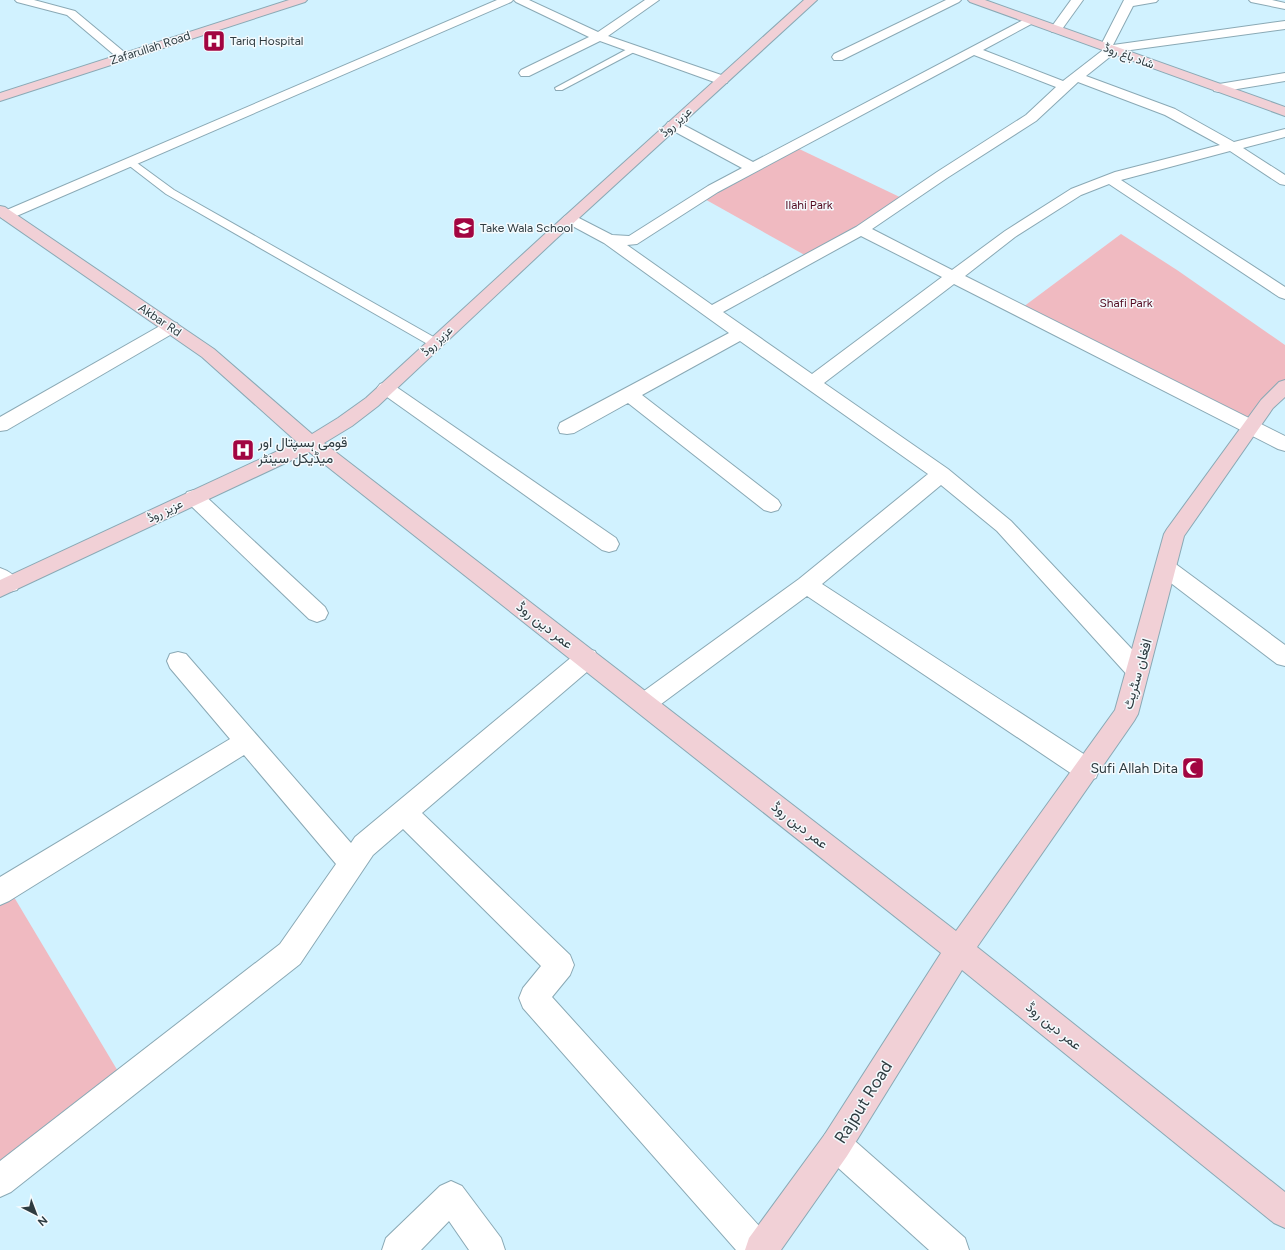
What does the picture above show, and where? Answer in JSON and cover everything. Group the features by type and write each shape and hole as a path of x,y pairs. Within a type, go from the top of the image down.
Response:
{"main road":[{"name":"Zafarullah Road","path":"0,97 123,56 301,0"},
{"name":"عزیز روڈ","path":"3,583 311,443 345,422 372,402 570,218 811,0"},
{"name":"شاد باغ روڈ","path":"974,0 1285,112"},
{"name":"Akbar Rd","path":"4,212 208,352 311,443"},
{"name":"افغان سٹریٹ","path":"959,950 1126,714 1174,534 1267,404 1285,386"},
{"name":"عمر دین روڈ","path":"311,443 959,950 1285,1212"},
{"name":"Rajput Road","path":"761,1250 836,1145 959,950"}],"street":[{"path":"22,0 71,13 123,56"},
{"path":"4,212 130,162 507,0"},
{"path":"520,0 599,37 722,80"},
{"path":"525,73 599,37 653,0"},
{"path":"838,56 955,0"},
{"path":"1056,29 1077,0"},
{"path":"711,312 861,230 942,175 1031,118 1109,48 1129,2 1152,0"},
{"path":"1255,0 1285,6"},
{"path":"609,240 632,241 713,189 1031,20"},
{"path":"1109,48 1285,26"},
{"path":"973,51 1065,86"},
{"path":"1077,77 1170,112 1231,146 1285,181"},
{"path":"1219,88 1285,77"},
{"path":"673,125 753,168"},
{"path":"812,384 1010,234 1076,192 1110,178 1285,133"},
{"path":"1110,178 1285,294"},
{"path":"570,218 609,240 941,474 1004,526 1138,671"},
{"path":"861,230 1285,444"},
{"path":"0,425 171,327"},
{"path":"567,428 741,334"},
{"path":"386,388 609,544"},
{"path":"630,394 771,505"},
{"path":"645,703 807,585 941,474"},
{"path":"194,497 317,613"},
{"path":"1166,568 1285,657"},
{"path":"807,585 1087,770"},
{"path":"0,1181 290,954 364,846 587,658"},
{"path":"178,661 352,864"},
{"path":"0,892 247,741"},
{"path":"404,812 560,965 533,998 758,1250"},
{"path":"836,1145 953,1250"},
{"path":"398,1250 450,1197 489,1250"}],"lane":[{"path":"559,88 633,48"},
{"path":"130,162 170,192 435,343"}],"green space":[{"name":"Ilahi Park","path":"793,146 906,200 810,258 701,197"},
{"name":"Shafi Park","path":"1121,234 1177,270 1285,345 1285,387 1250,427 1019,310"},
{"path":"8,887 125,1083 0,1181 0,892"}],"place":[{"name":"Tariq Hospital","path":"214,41"},
{"name":"Take Wala School","path":"464,228"},
{"name":"قومی ہسپتال اور میڈیکل سینٹر","path":"243,450"},
{"name":"Sufi Allah Dita","path":"1193,768"}]}
